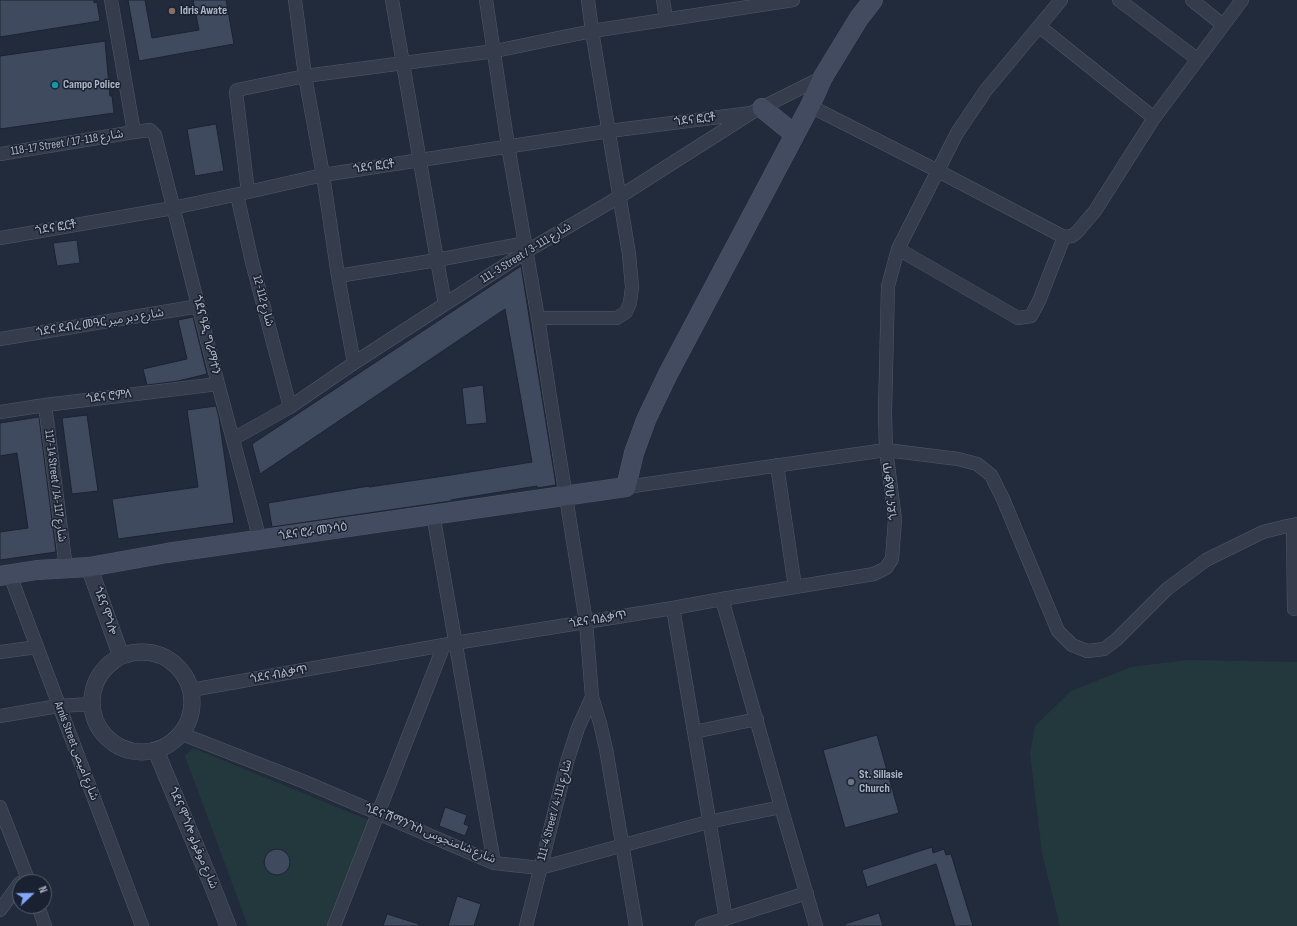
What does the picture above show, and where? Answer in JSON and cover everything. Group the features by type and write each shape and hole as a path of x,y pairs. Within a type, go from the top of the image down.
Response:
{"main road":[{"path":"626,487 634,453 652,407 810,106 823,77 859,18 873,0"},
{"path":"756,111 794,134"},
{"name":"ጎደና ሮራ መንሳዕ","path":"5,576 37,570 89,567 167,553 626,487"}],"street":[{"path":"111,0 134,132"},
{"path":"295,0 305,76 354,363"},
{"path":"392,0 446,304"},
{"path":"486,0 495,51 508,146 538,318 586,622 592,698 606,749 636,926"},
{"path":"538,318 617,318 626,312 630,303 632,287 629,254 588,0"},
{"path":"663,0 666,19"},
{"path":"305,76 495,51 592,31 794,0"},
{"name":"ጎደና ብልቃጥ","path":"191,690 449,644 874,574 886,568 892,559 895,519 886,450 885,413 888,286 898,249 957,133 986,90 1061,0"},
{"path":"1119,0 1197,59"},
{"path":"1192,0 1223,25"},
{"path":"810,106 1064,237 1072,236 1095,211 1154,118 1242,0"},
{"path":"1040,27 1154,118"},
{"name":"شارع 112-12","path":"290,407 252,262 243,193 236,91 305,76"},
{"name":"111-3 Street / شارع 111-3","path":"234,438 290,407 354,363 446,304 526,247 619,197 756,111 823,77"},
{"name":"ጎደና ፎርቶ","path":"0,238 173,208 323,175 609,131 756,111"},
{"name":"118-17 Street / شارع 118-17","path":"0,154 134,132 148,130 153,131"},
{"name":"ጎደና ዓዲ ግራማተን","path":"153,131 260,540"},
{"path":"898,249 1018,318 1030,316 1039,300 1064,237"},
{"path":"338,276 526,247"},
{"name":"ጎደና ደብረ መዓር شارع دبر مير","path":"0,339 200,306"},
{"name":"ጎደና ሮምለ","path":"0,412 45,405 218,384"},
{"name":"117-14 Street / شارع 117-14","path":"45,405 66,568"},
{"path":"626,487 886,450 958,459 977,464 992,475 1058,631 1072,645 1086,651 1104,649 1116,640 1167,588 1206,560 1263,532 1295,525 1294,609"},
{"path":"777,465 795,587"},
{"path":"433,514 449,644 494,863"},
{"name":"ጎደና ሞጎሎ","path":"89,567 121,656"},
{"name":"Arnis Street شارع اميص","path":"5,576 37,647 142,926"},
{"path":"722,599 816,926"},
{"path":"673,608 708,822 726,919"},
{"path":"334,926 378,813 449,644"},
{"path":"0,652 37,647"},
{"path":"135,652 150,652 164,656 177,665 186,676 191,690 193,706 190,720 182,734 169,745 156,751 146,753 130,752 115,744 103,734 95,719 92,704 93,689 99,675 108,664 121,656 135,652"},
{"name":"111-4 Street / شارع 111-4","path":"526,926 567,762 578,728 592,698"},
{"path":"0,716 58,706 92,704"},
{"path":"694,732 757,719"},
{"name":"ጎደና ሽማንጉስ شارع شامنجوس","path":"182,734 306,782 494,863 540,868 708,822 781,807"},
{"name":"ጎደና ሞጎሎ شارع موقولو","path":"156,751 228,926"},
{"path":"0,807 22,874"},
{"path":"702,926 807,893"},
{"path":"0,910 12,896"},
{"path":"41,914 45,926"}],"green space":[{"path":"1188,660 1297,662 1297,926 1060,926 1042,853 1030,753 1035,726 1071,691 1131,667"},
{"path":"193,748 371,821 327,926 248,926 185,756"}],"building":[{"path":"0,0 94,0 94,3 97,2 100,21 0,37"},
{"path":"128,0 145,0 152,38 199,30 193,0 226,0 234,44 139,61"},
{"path":"105,41 110,96 112,96 114,113 0,129 0,56"},
{"path":"216,124 224,171 195,176 187,129"},
{"path":"77,240 80,263 57,266 53,243"},
{"path":"521,266 556,485 537,488 537,486 451,501 272,527 268,503 369,486 532,462 505,309 260,474 252,444"},
{"path":"193,317 207,374 178,381 147,385 143,369 187,359 178,320"},
{"path":"483,385 487,423 466,425 462,388"},
{"path":"216,406 234,523 118,539 112,499 198,487 187,410"},
{"path":"87,415 98,491 72,494 62,418"},
{"path":"39,417 56,552 0,560 0,532 28,528 17,453 0,456 0,423"},
{"path":"877,735 899,813 845,828 823,750"},
{"path":"445,807 467,815 464,824 469,826 465,836 439,826"},
{"path":"932,847 933,853 944,849 946,855 951,854 973,926 955,926 936,864 867,887 862,870"},
{"path":"277,849 286,853 290,862 286,871 277,875 268,871 264,862 268,853"},
{"path":"457,896 481,904 474,926 448,926"},
{"path":"879,913 883,926 845,926 845,924"},
{"path":"387,914 419,924 419,926 383,926"}],"place":[{"name":"Idris Awate","path":"172,11"},
{"name":"Campo Police","path":"55,85"},
{"name":"St. Sillasie Church","path":"851,782"}]}
